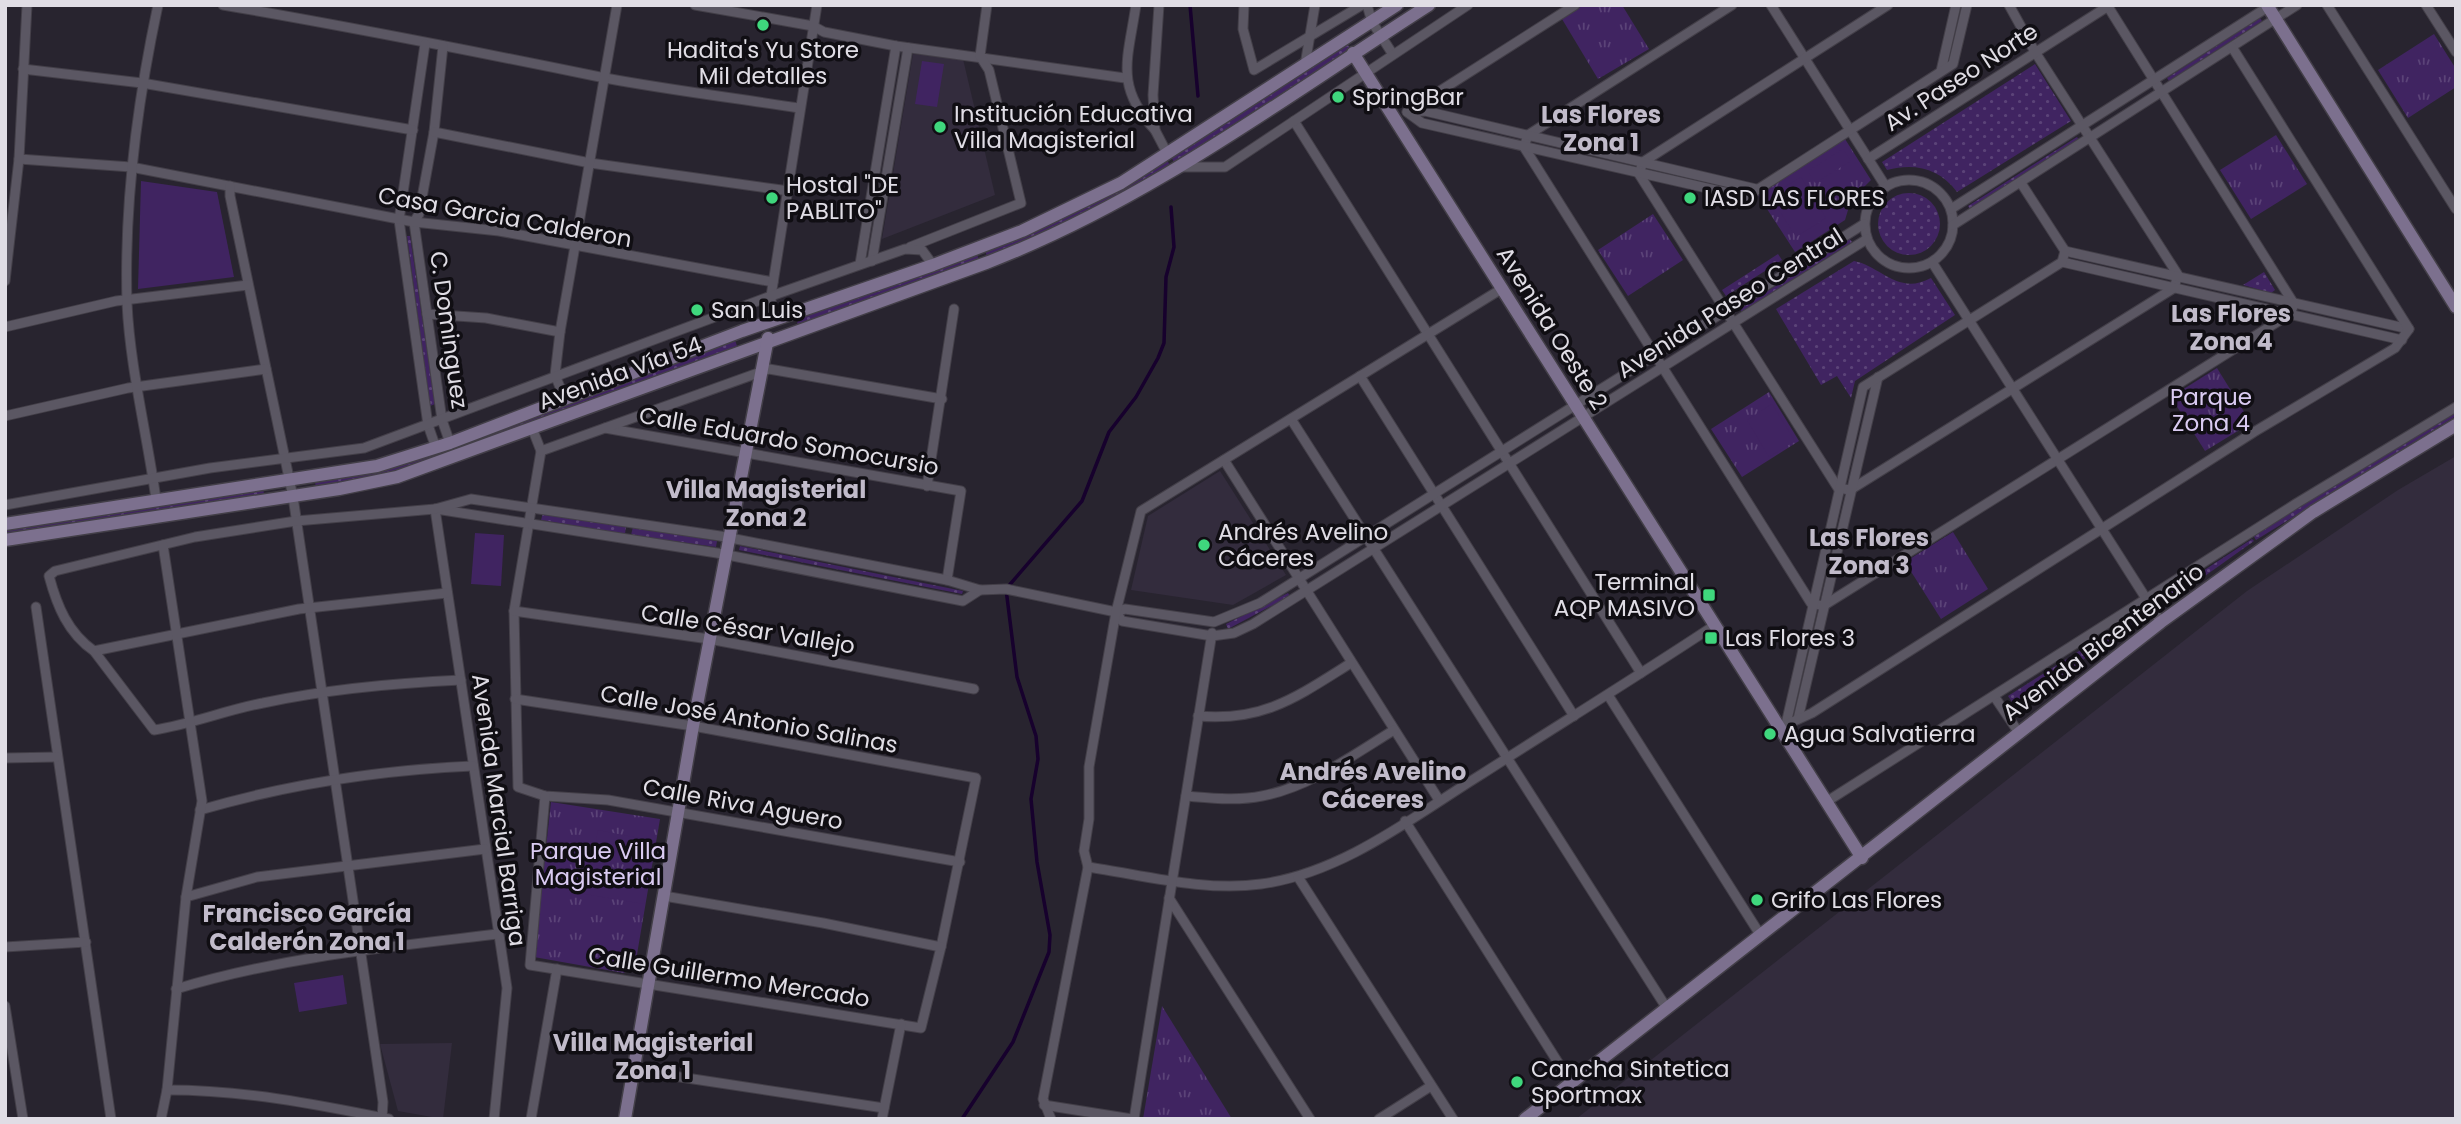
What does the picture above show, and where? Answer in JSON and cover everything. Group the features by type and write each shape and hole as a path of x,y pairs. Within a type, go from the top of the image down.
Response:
{"main road":[{"name":"Avenida Vía 54","path":"5,524 377,467 450,443 564,397 933,265 1074,208 1167,153 1397,5"},
{"name":"Avenida Vía 54","path":"5,540 293,496 397,477 1046,240 1134,194 1429,5"},
{"path":"2269,6 2456,307"},
{"name":"Avenida Oeste 2","path":"1353,54 1401,115 1503,288 1715,625 1782,726 1826,803 1862,858"},
{"path":"625,1119 709,639 760,371 772,322"},
{"name":"Avenida Bicentenario","path":"1525,1119 2161,622 2313,512 2456,425"}],"street":[{"path":"5,281 19,159 27,5"},
{"path":"156,499 127,300 131,167 142,83 158,5"},
{"path":"223,5 425,44 528,60 606,78 799,108"},
{"path":"564,397 555,375 560,332 617,5"},
{"path":"695,5 813,26 824,32 896,47 980,56 1125,78"},
{"path":"772,322 771,296 817,5"},
{"path":"980,56 987,5"},
{"path":"1136,5 1125,78 1140,114 1155,130 1167,153"},
{"path":"1155,130 1153,95 1159,5"},
{"path":"1244,5 1243,29 1254,70 1365,5 1372,22 1392,53"},
{"path":"1305,65 1315,5"},
{"path":"1177,167 1225,167 1367,74 1392,53 1468,5"},
{"path":"1401,115 1575,5"},
{"path":"1524,146 1528,135 1732,5"},
{"path":"1771,5 1886,187"},
{"path":"1639,174 1643,162 1888,5"},
{"path":"1941,71 1956,5"},
{"path":"1401,115 1741,197 1954,62 1967,5"},
{"path":"1639,174 1838,488 1850,490 2174,288 2178,275 2035,52 2009,5"},
{"path":"1953,225 2297,5"},
{"path":"2327,5 2456,209"},
{"path":"2426,5 2456,52"},
{"path":"2108,6 2292,309"},
{"name":"Av. Paseo Norte","path":"1868,159 2108,6"},
{"path":"1951,209 2269,6"},
{"path":"425,44 399,220 428,425 436,448"},
{"path":"414,222 419,214 434,132 443,46"},
{"path":"860,264 896,47"},
{"path":"2232,47 2409,329"},
{"path":"872,261 908,48"},
{"name":"Avenida Vía 54","path":"5,505 210,468 364,448 555,375 905,249 1021,203 989,70 980,56"},
{"path":"23,69 142,83 413,130"},
{"path":"1401,115 1425,111 1754,191"},
{"path":"1294,121 1641,673"},
{"path":"434,132 590,163 789,191"},
{"path":"1524,146 1811,603 1823,606 2292,309"},
{"name":"Casa Garcia Calderon","path":"19,159 131,167 399,220 499,232 773,282"},
{"path":"1907,180 1929,185 1938,191 1951,209 1953,225 1950,240 1932,262 1921,267 1899,268 1880,258 1867,239 1864,224 1870,203 1886,187 1907,180"},
{"path":"2021,183 2065,251 2178,275 2402,340"},
{"path":"167,1090 220,1090 384,1118 293,496 230,186"},
{"name":"C. Dominguez","path":"414,222 442,420 450,443"},
{"path":"1580,412 1656,356 1864,224"},
{"name":"Avenida Paseo Central","path":"1214,622 1260,603 1299,581 1502,453 1664,367 1867,239"},
{"path":"905,249 922,250 933,265"},
{"path":"1782,726 1863,387 2062,262 2065,251"},
{"path":"1932,262 2161,622"},
{"path":"2062,262 2174,288 2409,329"},
{"path":"5,327 127,300 248,285"},
{"path":"1051,1119 1044,1105 1087,867 1084,851 1089,819 1089,767 1116,612 1141,510 1503,288"},
{"path":"927,486 954,309"},
{"path":"427,314 486,318 560,332"},
{"path":"1782,726 1798,719 2254,432 2395,348 2409,329"},
{"path":"5,416 138,386 266,369"},
{"path":"541,451 769,369 942,399"},
{"path":"1360,376 1574,716"},
{"path":"1798,719 1878,377"},
{"path":"1826,803 2297,503 2456,407"},
{"name":"Avenida Paseo Central","path":"1116,612 1122,621 1212,636 1234,633 1306,592 1509,465 1580,412"},
{"path":"1291,419 1666,1007"},
{"path":"516,699 514,611 541,451 532,428"},
{"name":"Calle Eduardo Somocursio","path":"605,428 961,491 947,580"},
{"path":"1224,460 1439,800"},
{"path":"435,509 464,499 531,506 728,538 947,580 980,590 1006,589 1116,612 1125,609 1214,622 1133,1119 1044,1105"},
{"path":"461,680 408,682 323,693 262,703 191,724 154,730 94,651 85,644 58,610 49,576 55,571 163,545 296,521 435,509 726,555 963,601 980,590"},
{"name":"Avenida Marcial Barriga","path":"435,509 507,988 494,1119"},
{"path":"161,1119 167,1090 186,897 202,801 163,545"},
{"path":"94,651 309,607 447,593"},
{"path":"36,607 111,1119"},
{"name":"Calle César Vallejo","path":"514,611 709,639 974,688"},
{"path":"1087,867 1172,880 1241,886 1298,877 1343,858 1405,821 1715,625"},
{"path":"1199,716 1237,717 1269,710 1351,663"},
{"path":"1608,695 1761,936"},
{"path":"1994,696 2019,733"},
{"name":"Calle José Antonio Salinas","path":"516,699 693,726 976,778 960,862"},
{"name":"Calle Riva Aguero","path":"516,699 519,788 545,796 608,800 678,811 960,862"},
{"path":"1186,796 1242,799 1280,792 1334,766 1394,730"},
{"path":"5,758 57,757"},
{"path":"200,810 277,789 335,779 473,766"},
{"name":"Calle Guillermo Mercado","path":"545,796 530,965 921,1028 941,947"},
{"path":"1405,821 1571,1083"},
{"path":"186,897 257,877 485,849"},
{"path":"664,896 823,923 941,947 960,862"},
{"path":"1298,877 1452,1119"},
{"path":"1169,898 1310,1119"},
{"path":"176,989 246,968 360,950 498,934"},
{"path":"5,947 86,942"},
{"path":"531,1119 557,969"},
{"path":"5,1006 23,1119"},
{"path":"882,1119 901,1024"},
{"path":"634,1070 884,1108"},
{"path":"1379,1119 1431,1086"}],"shaded area":[{"name":"Institución Educativa Villa Magisterial","path":"913,54 963,59 995,195 882,239"},
{"path":"2456,456 2456,1119 1576,1119 2247,591 2398,490"},
{"name":"Andrés Avelino Cáceres","path":"1220,471 1286,575 1233,605 1131,590 1148,516"},
{"path":"452,1043 443,1119 398,1111 380,1044"}],"green space":[{"path":"1583,5 1622,5 1649,49 1598,79 1562,19"},
{"path":"2260,18 2262,21 2169,81 2167,78"},
{"path":"2434,34 2456,69 2456,87 2408,118 2378,70"},
{"path":"1347,44 1351,49 1174,162 1171,157"},
{"path":"922,61 944,64 937,107 915,104"},
{"path":"2035,64 2071,121 1957,192 1942,177 1926,169 1907,167 1887,170 1882,162"},
{"path":"2276,135 2307,184 2251,219 2220,170"},
{"path":"2077,137 2079,140 1970,209 1968,206"},
{"path":"1845,139 1871,180 1851,200 1845,220 1795,252 1758,195"},
{"path":"1843,149 1851,161 1815,183 1808,171"},
{"path":"1166,159 1170,165 1126,191 987,257 985,250 1075,213"},
{"path":"1801,177 1826,218 1796,237 1770,196"},
{"path":"141,181 217,192 234,277 138,289"},
{"path":"1909,193 1931,202 1940,224 1931,246 1909,255 1887,246 1878,224 1887,202"},
{"path":"1653,214 1683,260 1628,296 1598,250"},
{"path":"407,236 410,236 435,404 430,406"},
{"path":"1849,238 1852,242 1742,312 1740,309"},
{"path":"977,254 979,260 797,325 798,318"},
{"path":"1778,254 1782,260 1726,296 1722,290"},
{"path":"1854,261 1899,282 1919,283 1931,278 1955,315 1855,381 1851,398 1837,376 1821,385 1776,309"},
{"path":"2264,272 2275,290 2271,293 2243,285"},
{"path":"735,340 737,346 401,471 316,488 315,482 362,474"},
{"name":"Parque Zona 4","path":"2217,368 2251,423 2205,451 2171,397"},
{"path":"1769,392 1799,441 1742,477 1711,429"},
{"path":"1772,404 1795,441 1769,457 1747,420"},
{"path":"2456,412 2456,416 2256,540 2253,535"},
{"path":"263,488 264,494 5,535 5,529"},
{"path":"543,513 626,526 625,534 541,520"},
{"path":"633,527 717,541 716,547 631,535"},
{"path":"1953,532 1988,589 1941,619 1905,562"},
{"path":"475,533 504,535 501,586 471,584"},
{"path":"2252,539 2254,541 2167,603 2163,597"},
{"path":"740,546 963,591 962,594 739,550"},
{"path":"1288,593 1290,596 1228,629 1226,624"},
{"path":"2136,615 2140,619 2016,708 2008,696"},
{"name":"Parque Villa Magisterial","path":"551,802 660,819 635,966 628,966 624,973 534,957"},
{"path":"598,830 654,841 650,864 594,853"},
{"path":"590,864 650,873 644,904 585,894"},
{"path":"343,975 347,1004 299,1012 294,983"},
{"path":"1162,1006 1232,1119 1143,1119"}],"waterway":[{"path":"1190,5 1198,96"},
{"path":"962,1119 1013,1042 1049,952 1050,935 1037,862 1031,799 1038,759 1036,736 1017,677 1006,589 1082,501 1109,432 1136,397 1158,358 1164,343 1166,277 1174,247 1171,207"}],"place":[{"name":"Hadita's Yu Store Mil detalles","path":"763,25"},
{"name":"SpringBar","path":"1338,97"},
{"name":"Institución Educativa Villa Magisterial","path":"940,127"},
{"name":"Hostal \"DE PABLITO\"","path":"772,198"},
{"name":"IASD LAS FLORES","path":"1690,198"},
{"name":"San Luis","path":"697,310"},
{"name":"Andrés Avelino Cáceres","path":"1204,545"},
{"name":"Terminal AQP MASIVO","path":"1709,595"},
{"name":"Las Flores 3","path":"1711,638"},
{"name":"Agua Salvatierra","path":"1770,734"},
{"name":"Grifo Las Flores","path":"1757,900"},
{"name":"Cancha Sintetica Sportmax","path":"1517,1082"}],"district":[{"name":"Las Flores Zona 1","path":"1601,129"},
{"name":"Las Flores Zona 4","path":"2231,328"},
{"name":"Villa Magisterial Zona 2","path":"766,504"},
{"name":"Las Flores Zona 3","path":"1869,552"},
{"name":"Andrés Avelino Cáceres","path":"1373,786"},
{"name":"Francisco García Calderón Zona 1","path":"307,928"},
{"name":"Villa Magisterial Zona 1","path":"653,1057"}]}
